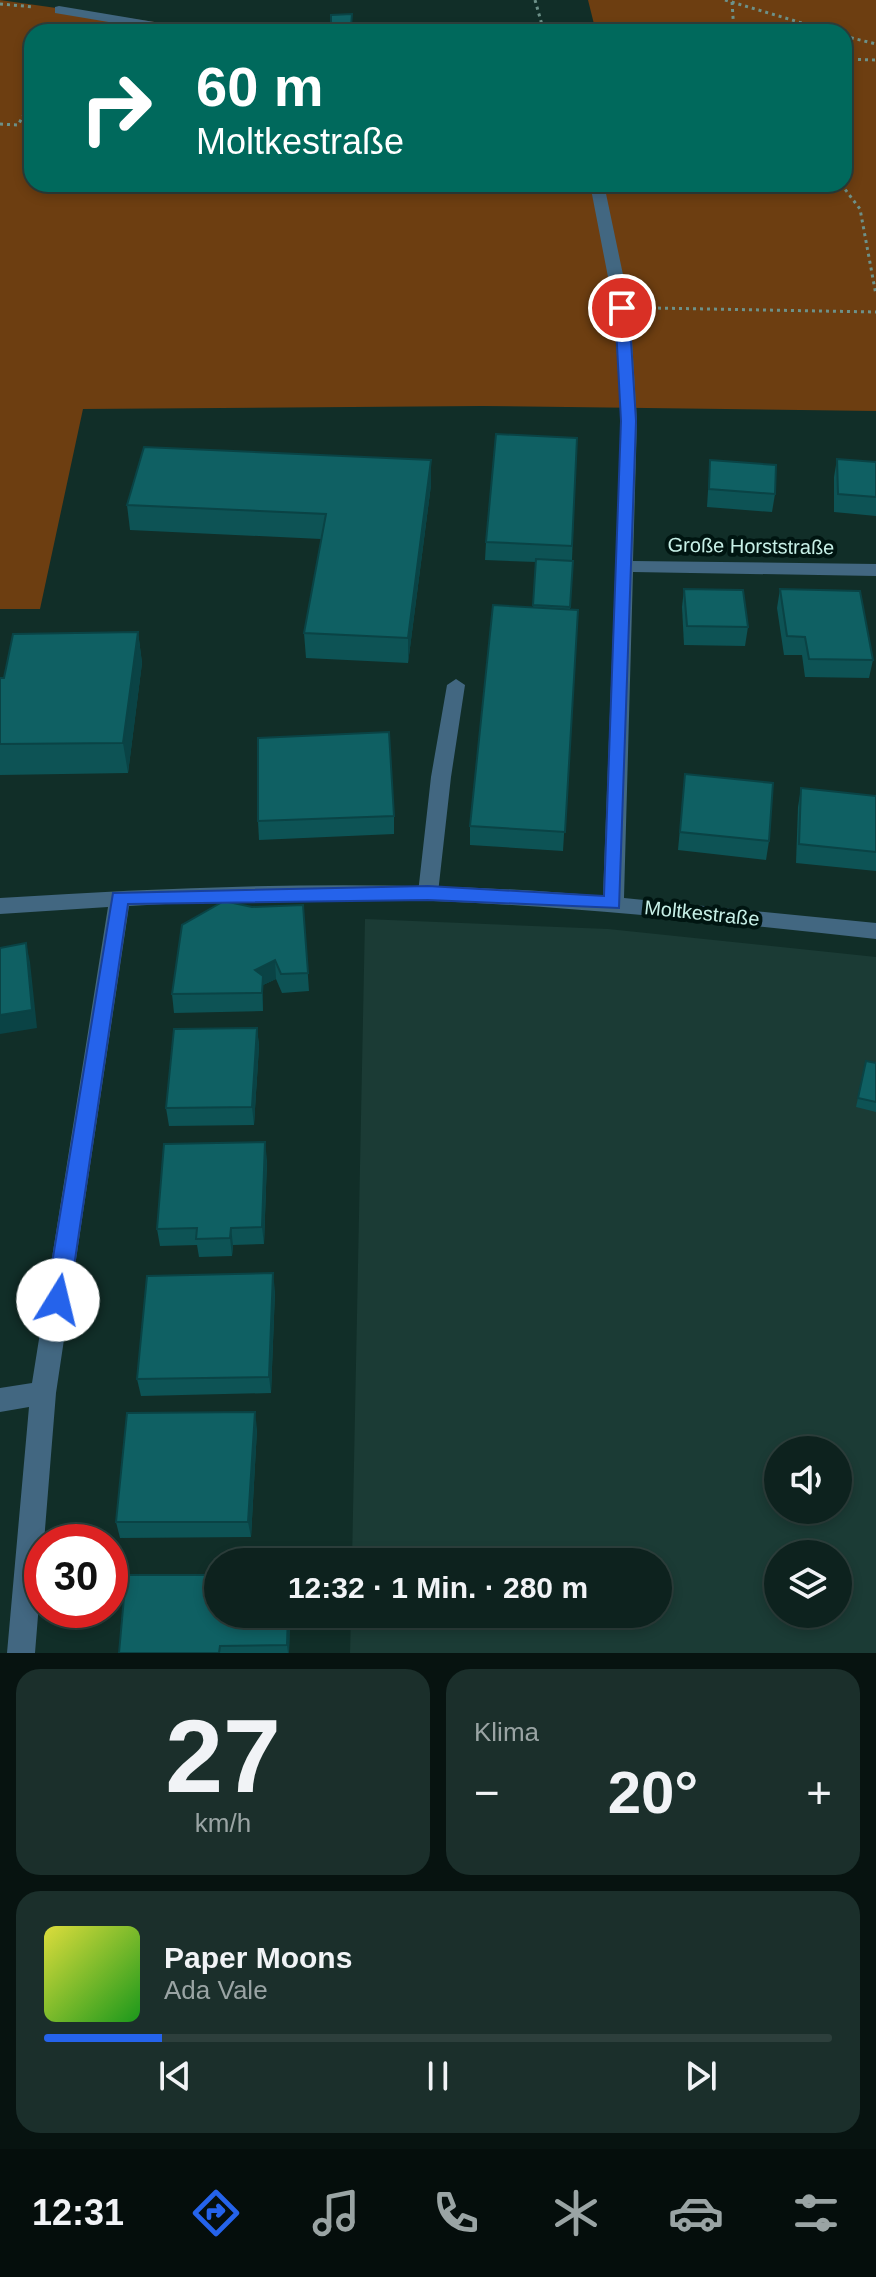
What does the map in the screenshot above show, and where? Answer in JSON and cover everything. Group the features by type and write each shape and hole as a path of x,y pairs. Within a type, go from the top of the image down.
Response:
{"street":[{"path":"59,10 142,24"},
{"path":"599,192 622,308 629,421 613,903"},
{"name":"Große Horststraße","path":"626,566 876,570"},
{"path":"428,893 441,777 456,685"},
{"name":"Moltkestraße","path":"0,906 120,898 428,893 613,903 876,931"},
{"path":"21,1653 43,1393 120,898"},
{"path":"0,1400 43,1393"}],"path":[{"path":"535,0 542,24"},
{"path":"725,0 805,24"},
{"path":"732,2 733,24"},
{"path":"852,38 876,44"},
{"path":"852,59 876,60"},
{"path":"0,124 18,125 24,114"},
{"path":"847,192 860,209 876,295"},
{"path":"622,308 876,312"}],"shaded area":[{"path":"0,0 169,24 24,24 24,192 852,192 852,24 594,24 588,0 876,0 876,411 482,406 83,409 40,609 0,609"},
{"path":"365,919 608,929 876,957 876,1653 350,1653 351,1628 672,1628 672,1548 352,1548"}],"building":[{"path":"352,14 351,24 331,24 331,15"},
{"path":"496,434 577,438 572,546 486,542"},
{"path":"144,447 431,460 408,638 304,633 326,514 127,505"},
{"path":"837,459 876,462 876,497 838,494"},
{"path":"710,460 776,465 775,494 709,489"},
{"path":"536,559 573,561 570,607 533,605"},
{"path":"684,589 743,590 748,627 687,626"},
{"path":"780,589 860,591 873,660 809,659 805,637 787,636"},
{"path":"493,605 578,610 565,832 470,826"},
{"path":"138,632 123,743 0,744 0,678 4,678 13,634"},
{"path":"389,732 394,816 258,821 258,738"},
{"path":"685,774 773,783 769,841 680,832"},
{"path":"801,788 876,796 876,852 799,844"},
{"path":"224,901 252,907 303,905 308,973 281,974 275,960 255,970 263,976 262,993 172,994 182,925"},
{"path":"26,943 32,1010 0,1015 0,948"},
{"path":"257,1028 252,1107 166,1108 174,1029"},
{"path":"866,1061 876,1063 876,1102 858,1098"},
{"path":"265,1142 262,1227 231,1228 230,1238 196,1239 197,1228 157,1229 164,1144"},
{"path":"273,1273 269,1377 137,1379 147,1276"},
{"path":"255,1412 248,1522 116,1522 127,1413"},
{"path":"128,1575 204,1575 204,1628 288,1628 287,1645 220,1646 219,1653 119,1653 121,1628 128,1628"}],"route":[{"path":"58,1300 120,898 428,893 613,903 629,421 622,308"}]}
